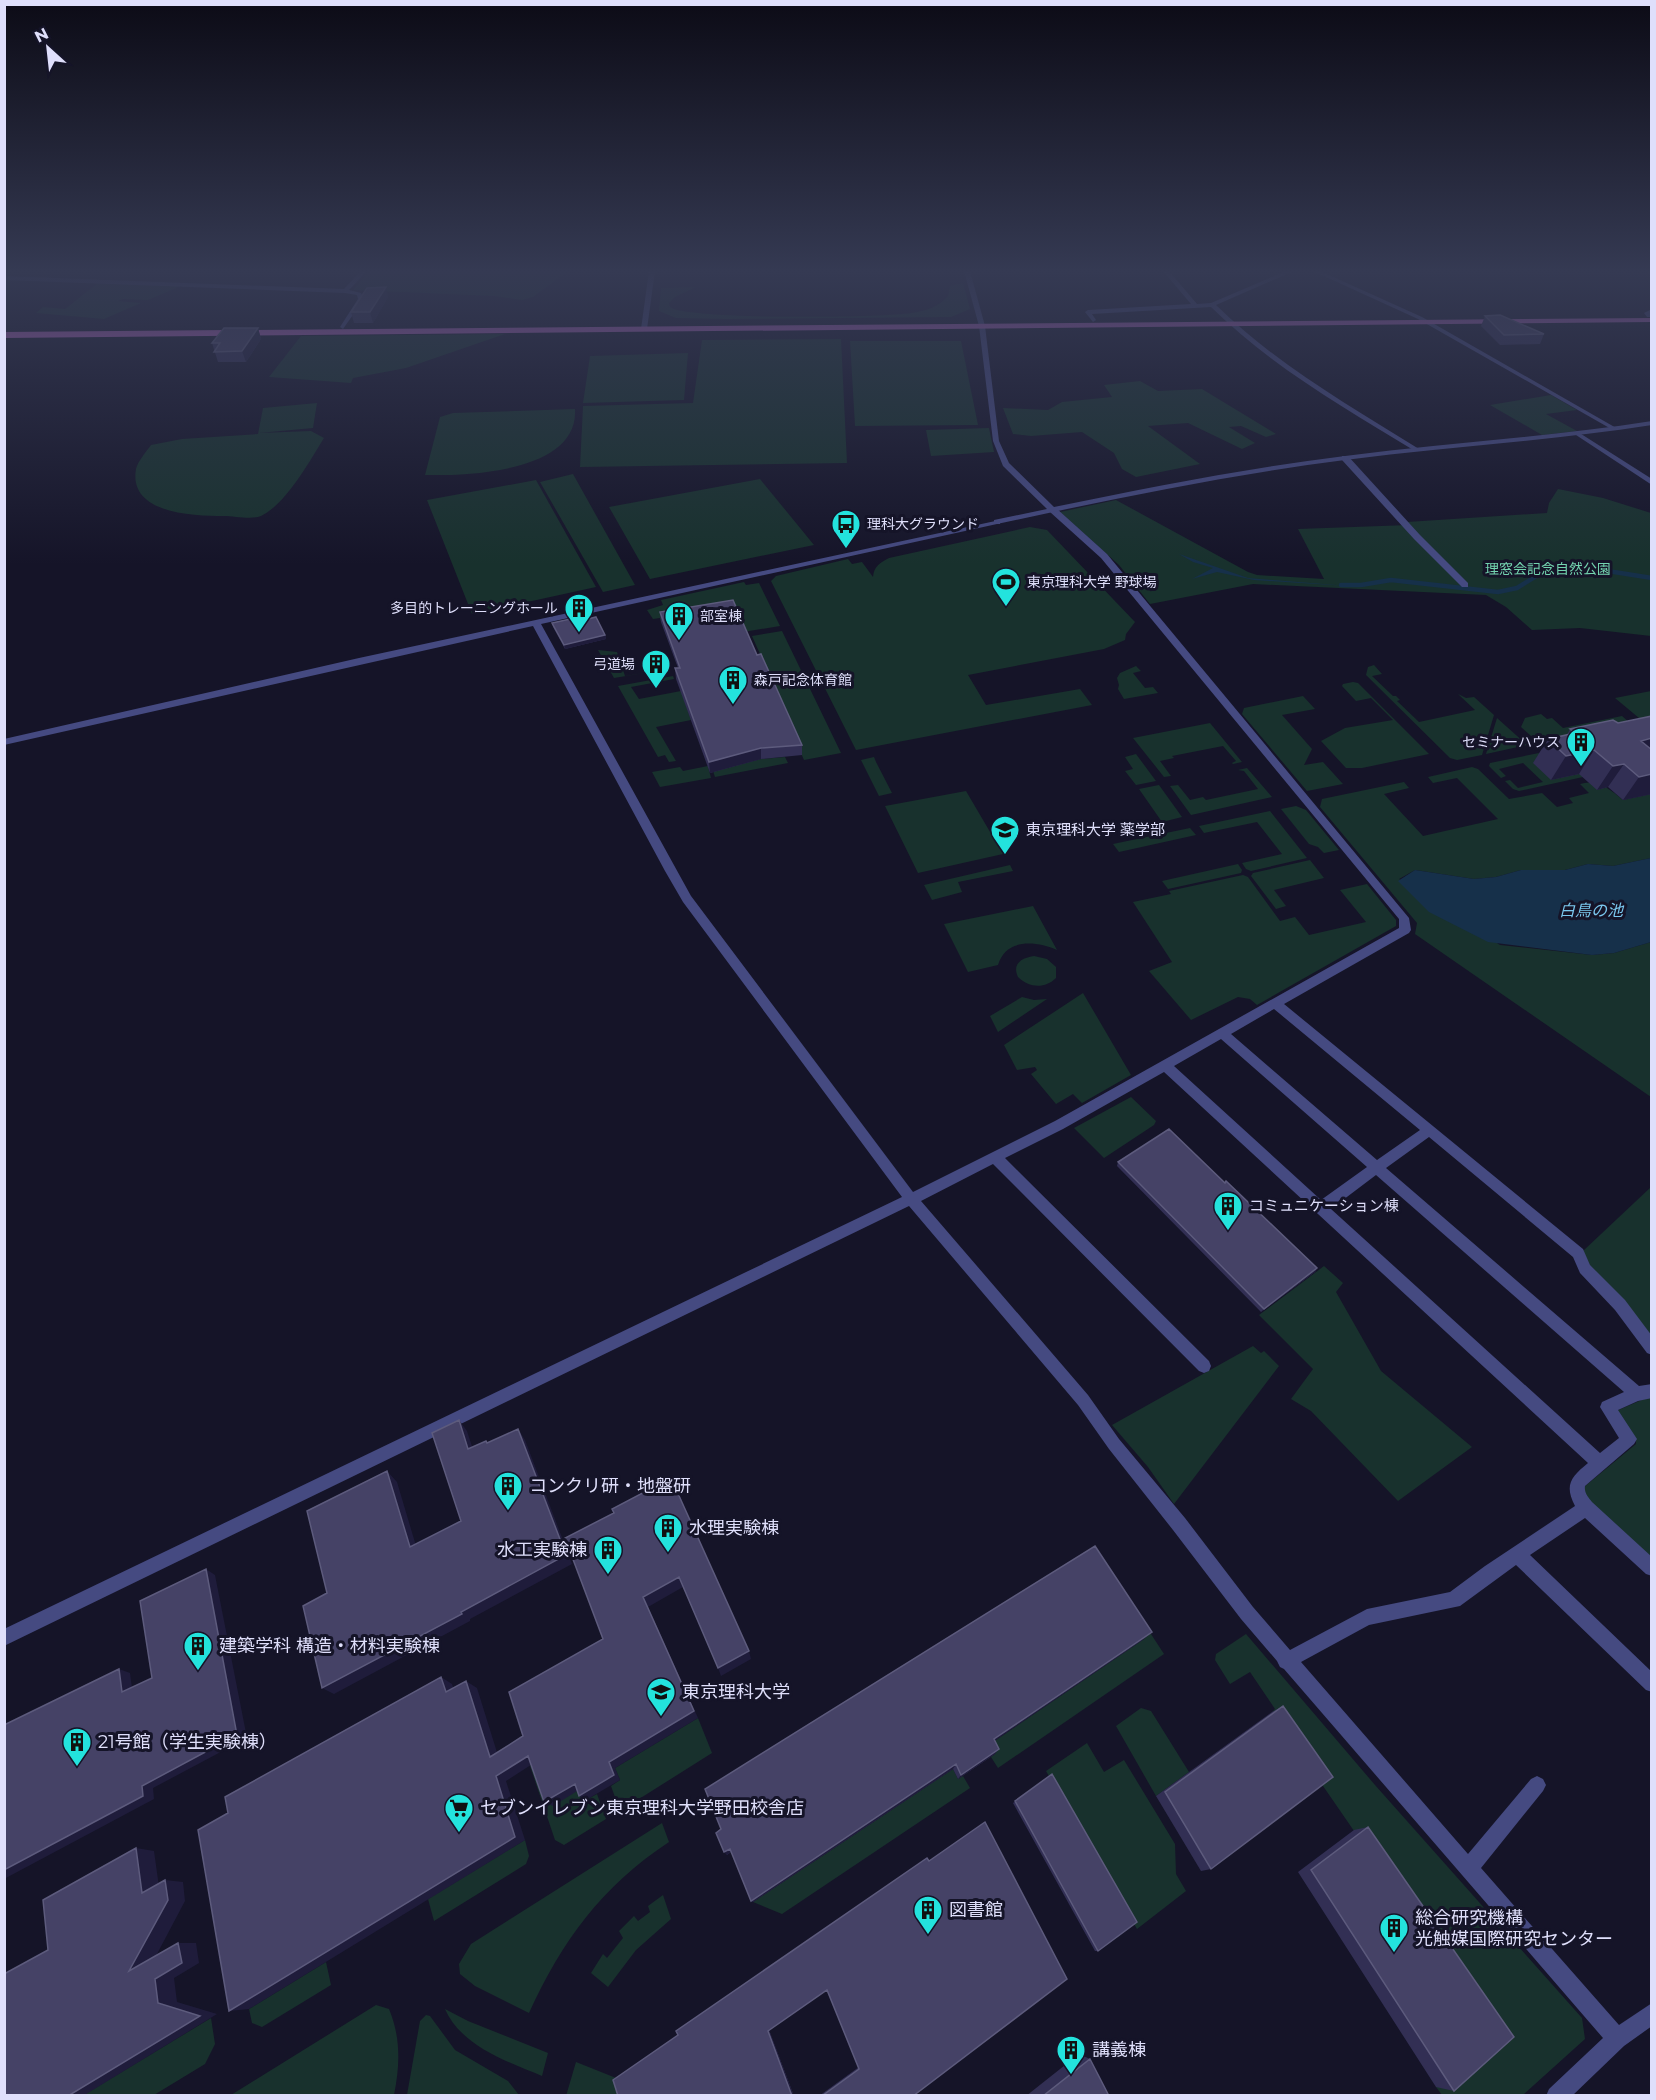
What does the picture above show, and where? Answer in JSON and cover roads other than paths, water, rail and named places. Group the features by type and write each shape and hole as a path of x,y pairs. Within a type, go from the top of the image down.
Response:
{"street":[{"path":"4,1638 911,1199 1059,1125 1405,930 1404,918 1104,556 1006,464 996,441 987,369"},
{"path":"1285,369 1417,450"},
{"path":"1510,369 1615,429"},
{"path":"4,742 997,522 1228,475 1345,458 1578,434 1652,423"},
{"path":"1578,434 1652,483"},
{"path":"1345,458 1417,537 1465,585"},
{"path":"536,623 669,871 687,899 911,1199 1083,1400 1114,1444 1286,1661 1617,2039"},
{"path":"1276,1004 1578,1253 1585,1269 1620,1305 1652,1348"},
{"path":"1223,1034 1377,1169 1644,1393 1607,1407 1629,1439 1579,1481 1575,1490 1577,1497 1586,1508 1652,1568"},
{"path":"1166,1066 1600,1464"},
{"path":"1321,1208 1429,1130"},
{"path":"995,1157 1204,1366"},
{"path":"1286,1661 1366,1617 1454,1600 1586,1508"},
{"path":"1517,1554 1652,1684"},
{"path":"1468,1869 1538,1785"},
{"path":"1556,2096 1617,2039 1652,2013"}],"water":[{"path":"1179,554 1248,578 1348,586 1254,580 1217,572 1192,579 1213,568 1193,562"},
{"name":"白鳥の池","path":"1651,858 1651,942 1614,953 1592,955 1488,942 1429,912 1398,881 1415,870 1474,879 1496,877 1521,870 1565,870 1588,864 1613,866"}],"waterway":[{"path":"1341,585 1361,585 1391,580 1498,592 1517,588 1546,570 1576,566 1652,578"}],"place":[{"name":"理科大グラウンド","path":"846,550"},
{"name":"東京理科大学 野球場","path":"1006,608"},
{"name":"多目的トレーニングホール","path":"579,634"},
{"name":"部室棟","path":"679,642"},
{"name":"弓道場","path":"656,690"},
{"name":"森戸記念体育館","path":"733,706"},
{"name":"セミナーハウス","path":"1581,768"},
{"name":"東京理科大学 薬学部","path":"1005,856"},
{"name":"コミュニケーション棟","path":"1228,1232"},
{"name":"コンクリ研・地盤研","path":"508,1512"},
{"name":"水理実験棟","path":"668,1554"},
{"name":"水工実験棟","path":"608,1576"},
{"name":"建築学科 構造・材料実験棟","path":"198,1672"},
{"name":"東京理科大学","path":"661,1718"},
{"name":"21号館（学生実験棟）","path":"77,1768"},
{"name":"セブンイレブン東京理科大学野田校舎店","path":"459,1834"},
{"name":"図書館","path":"928,1936"},
{"name":"総合研究機構 光触媒国際研究センター","path":"1394,1954"},
{"name":"講義棟","path":"1071,2076"}],"park label":[{"name":"理窓会記念自然公園","path":"1548,569"}]}
